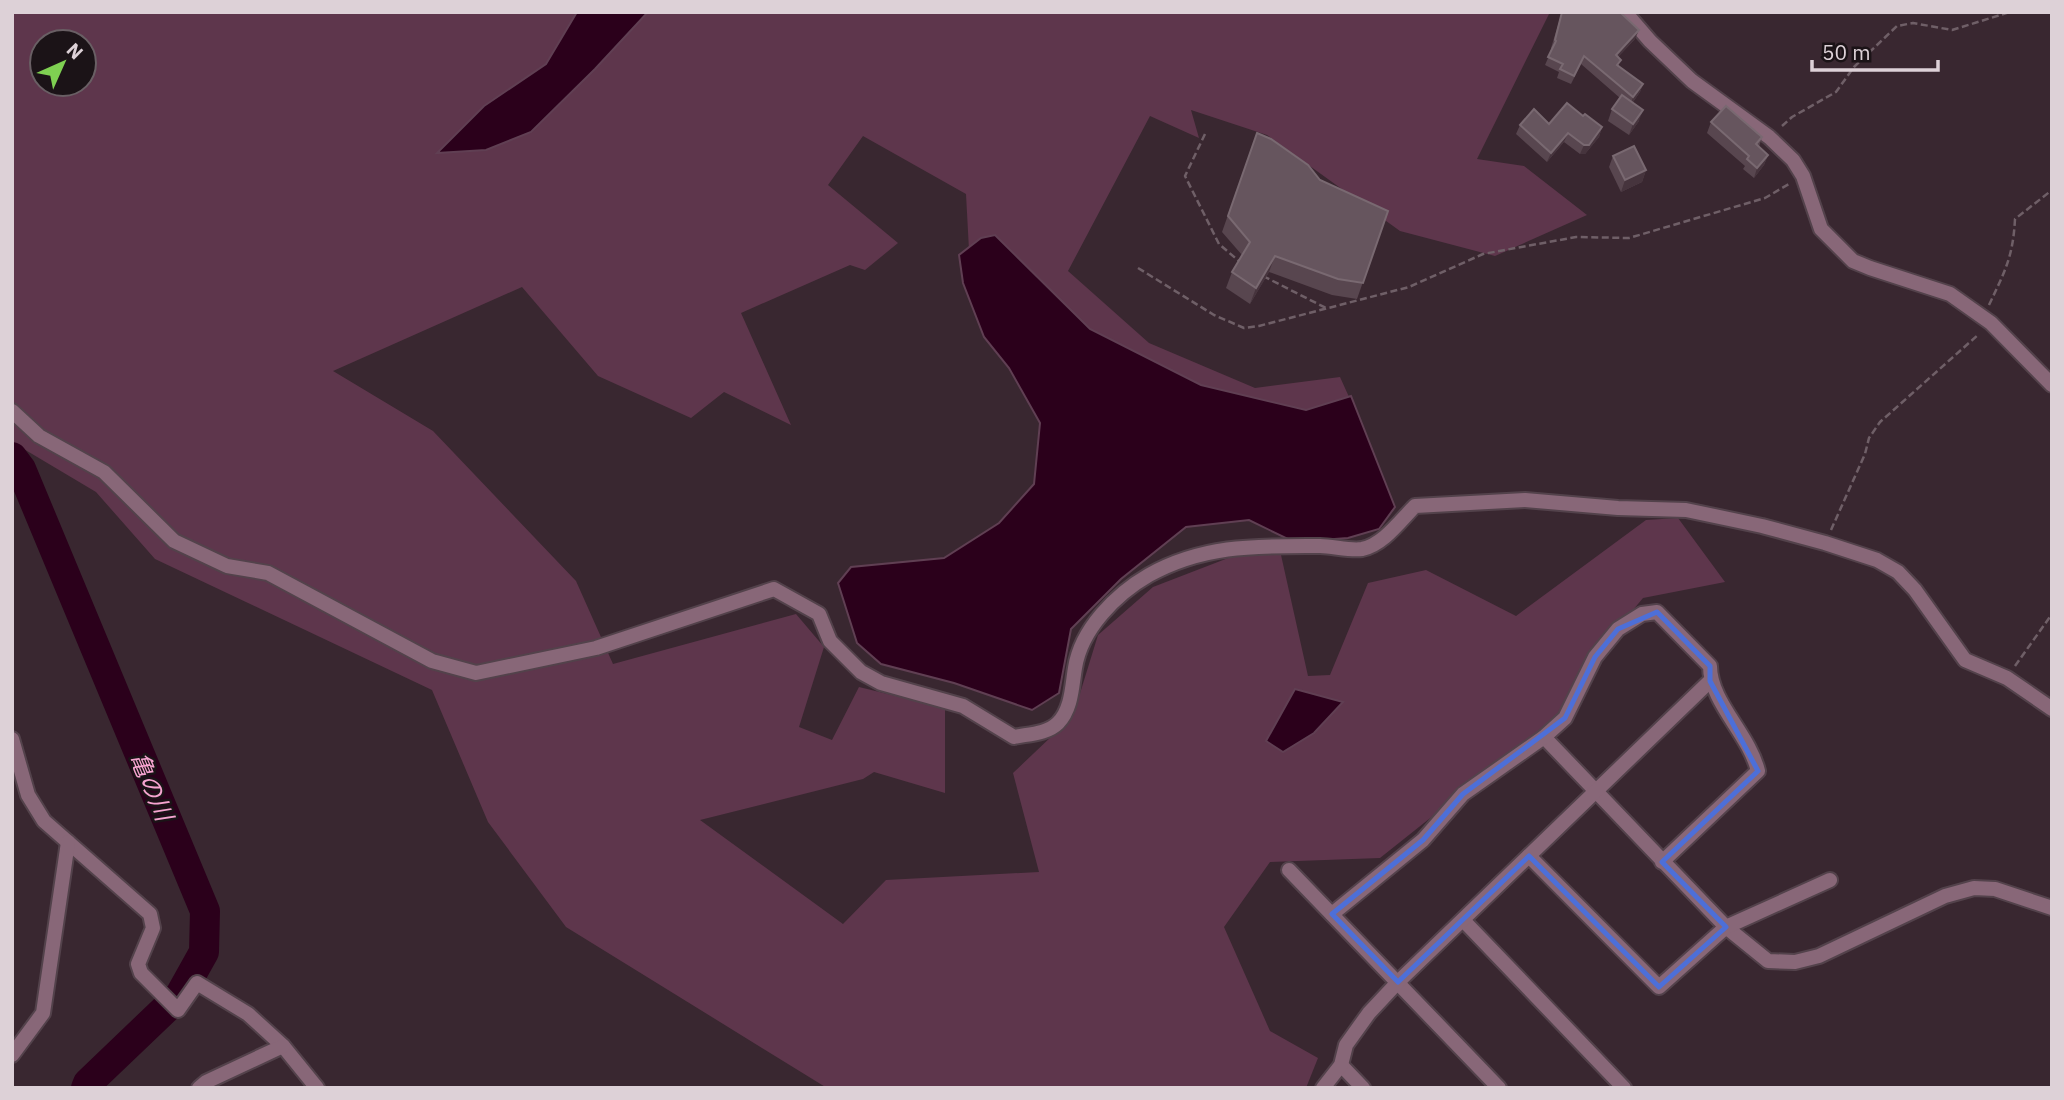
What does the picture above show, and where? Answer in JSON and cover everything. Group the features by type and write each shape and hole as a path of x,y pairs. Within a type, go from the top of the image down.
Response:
{"street":[{"path":"1625,12 1650,41 1692,81 1769,137 1793,160 1803,176 1821,229 1853,261 1950,294 1987,320 2052,385"},
{"path":"12,411 39,436 104,472 174,541 228,566 268,573 432,661 476,673 596,648 775,589 819,614 830,641 861,672 881,683 963,706 1014,737 1049,730 1060,721 1068,705 1075,678 1074,667 1090,627 1130,587 1152,574 1204,553 1242,546 1335,546 1361,549 1380,541 1415,506 1525,500 1618,508 1686,510 1762,526 1877,560 1898,572 1915,590 1965,660 2007,678 2052,709"},
{"path":"1332,914 1423,840 1463,794 1544,737 1565,718 1595,657 1618,629 1642,614 1657,612 1710,666 1710,681 1755,756 1758,771 1662,862"},
{"path":"1323,1088 1341,1065 1346,1045 1369,1013 1398,982 1710,681"},
{"path":"1544,737 1726,927 1768,961 1795,962 1818,956 1945,896 1974,888 1995,889 2052,908"},
{"path":"12,739 28,795 44,821 149,915 153,928 138,964 141,973 178,1010 197,983 248,1014 283,1046 317,1088"},
{"path":"12,1055 43,1013 68,842"},
{"path":"1529,856 1659,987 1726,927 1830,880"},
{"path":"1289,870 1499,1088"},
{"path":"1463,920 1624,1088"},
{"path":"200,1088 206,1082 283,1046"},
{"path":"1341,1065 1363,1088"}],"path":[{"path":"1769,137 1792,117 1836,92 1854,67 1897,26 1913,23 1952,30 2010,12"},
{"path":"1205,134 1185,176 1219,244 1241,262"},
{"path":"1138,268 1214,315 1244,328 1259,326 1409,287 1483,254 1576,237 1629,238 1765,198 1803,176"},
{"path":"1825,543 1865,454 1869,438 1880,422 1987,320 2014,247 2015,219 2052,190"},
{"path":"1262,276 1328,308"},
{"path":"2007,678 2052,614"}],"highlighted area":[{"path":"1657,612 1710,666 1710,681 1758,771 1662,862 1726,927 1659,987 1529,856 1398,982 1332,914 1423,840 1463,794 1565,718 1595,657 1618,629"}],"shaded area":[{"path":"12,12 1550,12 1477,159 1524,166 1587,215 1495,256 1400,231 1267,135 1191,110 1199,138 1150,116 1068,271 1149,343 1255,388 1340,377 1354,408 1258,428 1086,351 969,250 966,194 863,136 828,185 898,243 865,270 850,265 741,313 791,425 724,392 691,418 598,376 522,287 333,371 433,431 576,581 613,664 796,614 824,647 799,727 832,740 859,687 945,708 945,793 874,772 863,779 700,820 843,924 886,880 1039,872 1013,773 1073,716 1098,635 1153,587 1236,555 1281,555 1308,676 1330,675 1368,583 1426,570 1516,616 1646,520 1678,518 1725,582 1643,598 1577,677 1556,718 1380,858 1270,862 1224,927 1270,1031 1318,1058 1306,1088 827,1088 566,927 488,822 432,690 155,559 96,492 12,442"},
{"path":"577,12 648,12 531,132 486,150 437,153 484,106 546,64"},
{"path":"995,235 1090,329 1201,385 1306,410 1351,396 1395,507 1379,529 1348,538 1294,542 1249,520 1186,527 1121,579 1071,629 1059,693 1032,710 954,683 881,664 857,643 838,583 851,567 944,558 999,523 1034,484 1040,423 1009,368 984,337 963,283 959,255 981,238"},
{"path":"1295,689 1343,702 1314,733 1283,752 1266,741"}],"building":[{"path":"1562,12 1620,12 1639,30 1616,55 1621,60 1617,65 1643,84 1633,97 1584,56 1574,76 1560,69 1563,64 1548,57 1556,41"},
{"path":"1622,95 1643,110 1633,124 1612,109"},
{"path":"1567,103 1602,127 1589,145 1584,145 1568,133 1551,153 1520,125 1534,109 1549,124"},
{"path":"1726,106 1762,137 1756,144 1768,155 1757,168 1747,159 1749,156 1711,122"},
{"path":"1257,133 1271,139 1308,165 1320,180 1388,211 1363,283 1338,279 1275,256 1256,288 1232,272 1250,242 1228,216"},
{"path":"1634,146 1646,170 1625,180 1613,156"}],"waterway":[{"name":"亀の川","path":"12,457 21,469 205,911 204,952 180,995 88,1083 86,1088"}]}
